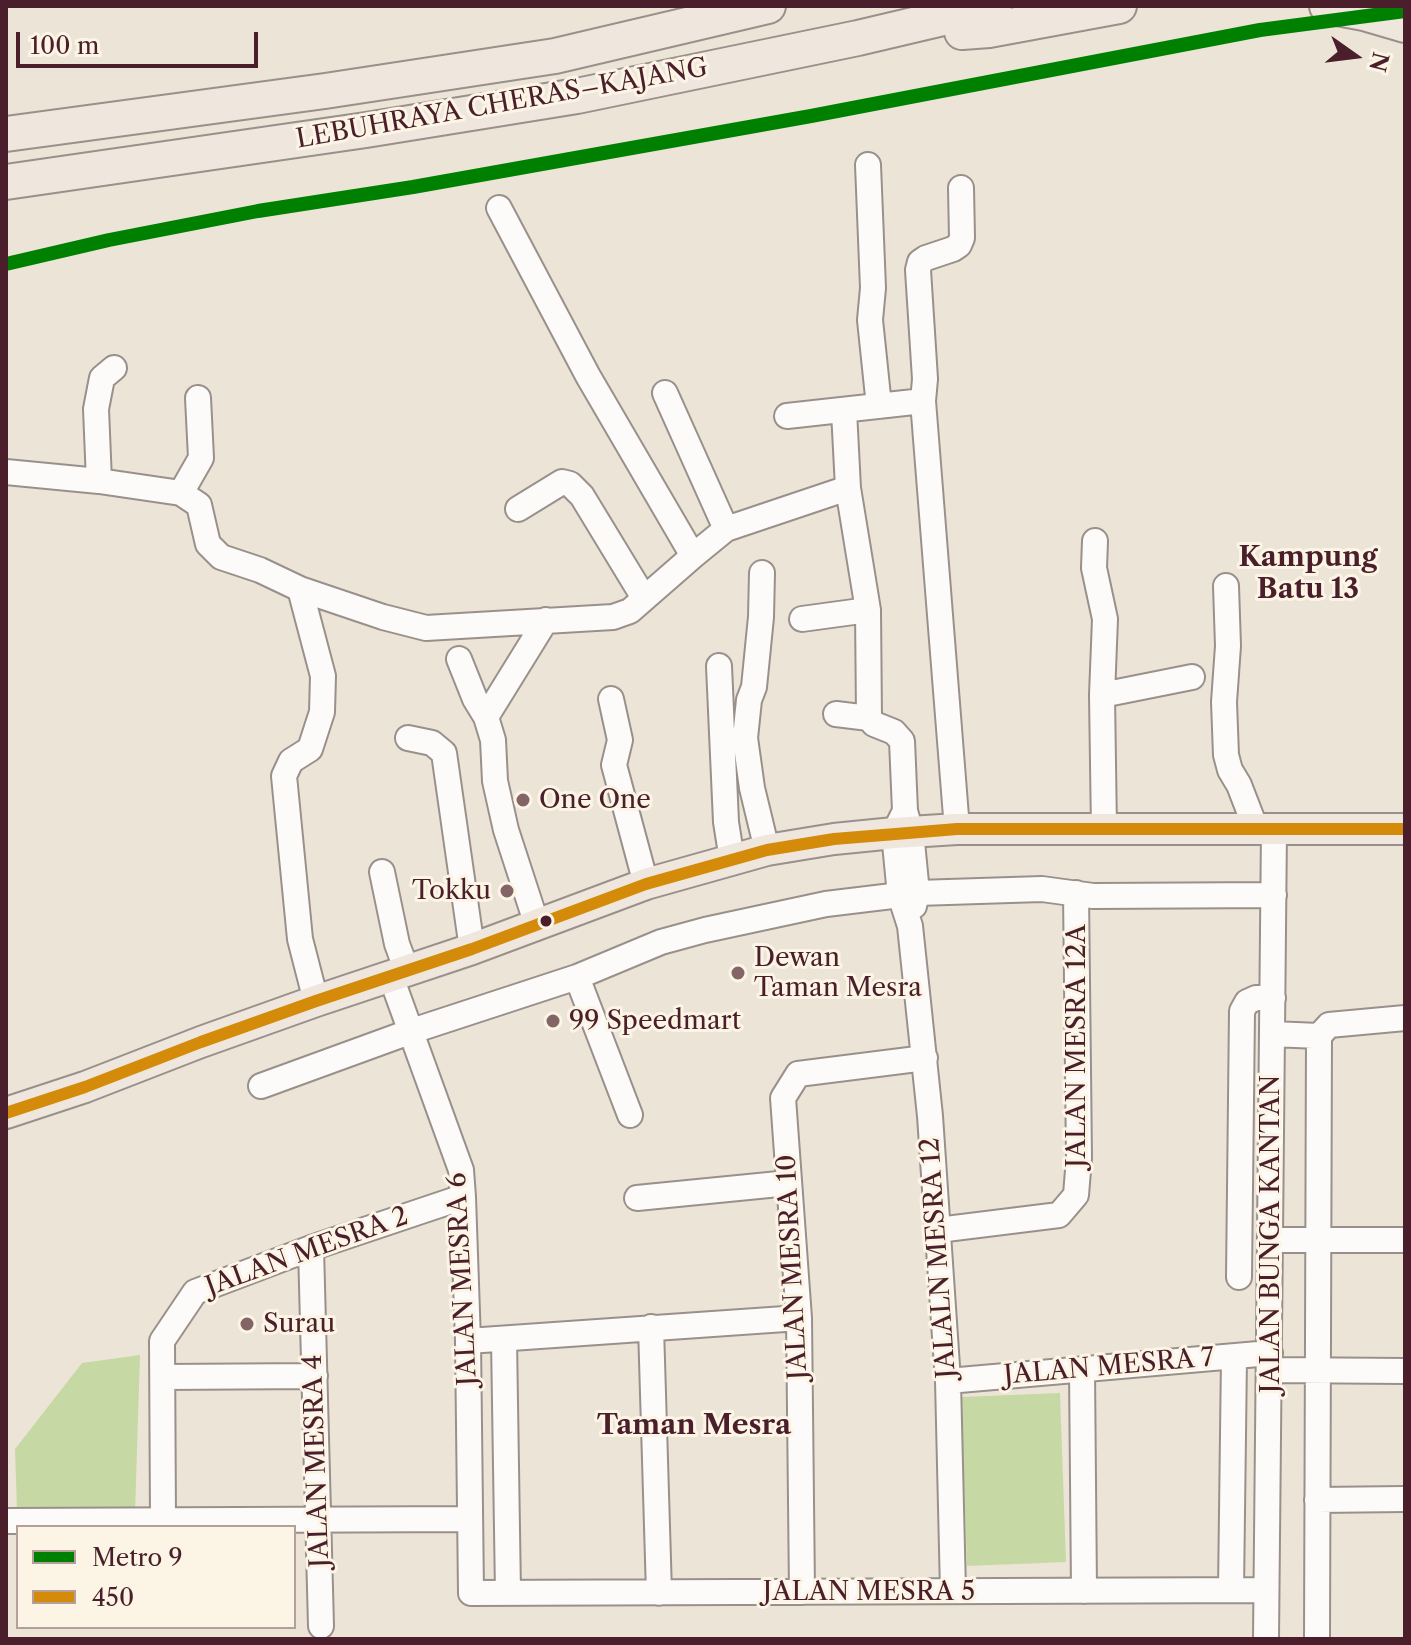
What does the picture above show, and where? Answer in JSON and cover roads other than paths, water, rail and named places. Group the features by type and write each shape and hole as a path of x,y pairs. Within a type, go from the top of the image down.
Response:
{"highway":[{"name":"LEBUHRAYA CHERAS–KAJANG","path":"6,134 555,56 768,6"},
{"name":"LEBUHRAYA CHERAS–KAJANG","path":"6,182 351,133 577,96 858,38 994,6"},
{"path":"858,38 989,30 1119,6"},
{"path":"1327,6 1405,25"}],"main road":[{"path":"6,1113 316,1001 472,949 646,884 767,850 903,825 957,829 1405,829"}],"street":[{"path":"868,165 873,288 870,320 879,406"},
{"path":"957,829 923,401 925,379 918,270 920,262 926,258 959,245 962,238 961,188"},
{"path":"499,208 588,376 693,556"},
{"path":"99,481 96,409 102,378 114,368"},
{"path":"665,393 726,529"},
{"path":"181,493 201,458 198,398"},
{"path":"787,416 923,401"},
{"path":"836,714 869,718 868,610 848,488 844,411"},
{"path":"6,472 181,493 199,505 208,544 221,557 260,570 300,589 383,617 426,628 445,629 613,617 630,611 726,529 848,488"},
{"path":"518,509 562,482 574,486 644,598"},
{"path":"1095,541 1094,568 1105,619 1102,695 1104,830"},
{"path":"762,573 754,687 749,700 745,738 752,788 767,850"},
{"path":"1226,586 1226,755 1230,770 1265,829"},
{"path":"300,589 323,676 322,712 310,749 291,761 284,776 300,939 316,1001"},
{"path":"802,619 868,610"},
{"path":"486,717 546,620"},
{"path":"459,659 486,717 493,740 495,781 506,830 537,925"},
{"path":"719,666 726,822 732,860"},
{"path":"1102,695 1192,677"},
{"path":"611,699 620,740 614,765 646,884"},
{"name":"JALALN MESRA 12","path":"869,718 874,724 894,732 902,741 903,825 910,926 925,1058 948,1381 953,1591"},
{"path":"408,738 432,743 444,753 472,949"},
{"name":"JALAN BUNGA KANTAN","path":"1265,829 1274,895 1266,1639"},
{"name":"JALAN MESRA 6","path":"382,872 412,1031 461,1170 468,1341 471,1593"},
{"path":"261,1086 412,1031 577,977 661,942 826,904 909,894 1042,889 1093,896 1274,895"},
{"name":"JALAN MESRA 12A","path":"938,1230 1059,1215 1076,1195 1079,1158 1076,893"},
{"path":"577,977 630,1115"},
{"path":"1239,1277 1242,1011 1247,1002 1256,998 1273,998"},
{"path":"1317,1639 1319,1036 1329,1025 1405,1018"},
{"path":"1272,1034 1319,1036"},
{"name":"JALAN MESRA 10","path":"802,1592 799,1318 783,1098 798,1074 925,1058"},
{"path":"637,1198 789,1183"},
{"name":"JALAN MESRA 2","path":"163,1520 162,1341 195,1292 311,1248 463,1197"},
{"path":"1271,1240 1405,1240"},
{"name":"JALAN MESRA 4","path":"311,1248 321,1626"},
{"path":"468,1341 799,1318"},
{"path":"651,1327 659,1593"},
{"path":"504,1339 508,1593"},
{"path":"1231,1590 1234,1357"},
{"name":"JALAN MESRA 7","path":"948,1381 1234,1357 1317,1370 1405,1371"},
{"path":"1082,1370 1084,1591"},
{"path":"163,1377 315,1376"},
{"path":"1317,1500 1405,1499"},
{"path":"6,1521 470,1519"},
{"name":"JALAN MESRA 5","path":"471,1593 1266,1590"}],"metro line":[{"name":"9","path":"6,264 258,211 413,187 811,116 1260,30 1405,11"}],"place":[{"name":"One One","path":"523,800"},
{"name":"Tokku","path":"507,891"},
{"name":"Dewan Taman Mesra","path":"738,973"},
{"name":"99 Speedmart","path":"553,1021"},
{"name":"Surau","path":"247,1324"}],"district":[{"name":"Kampung Batu 13","path":"1308,574"},
{"name":"Taman Mesra","path":"694,1426"}]}
